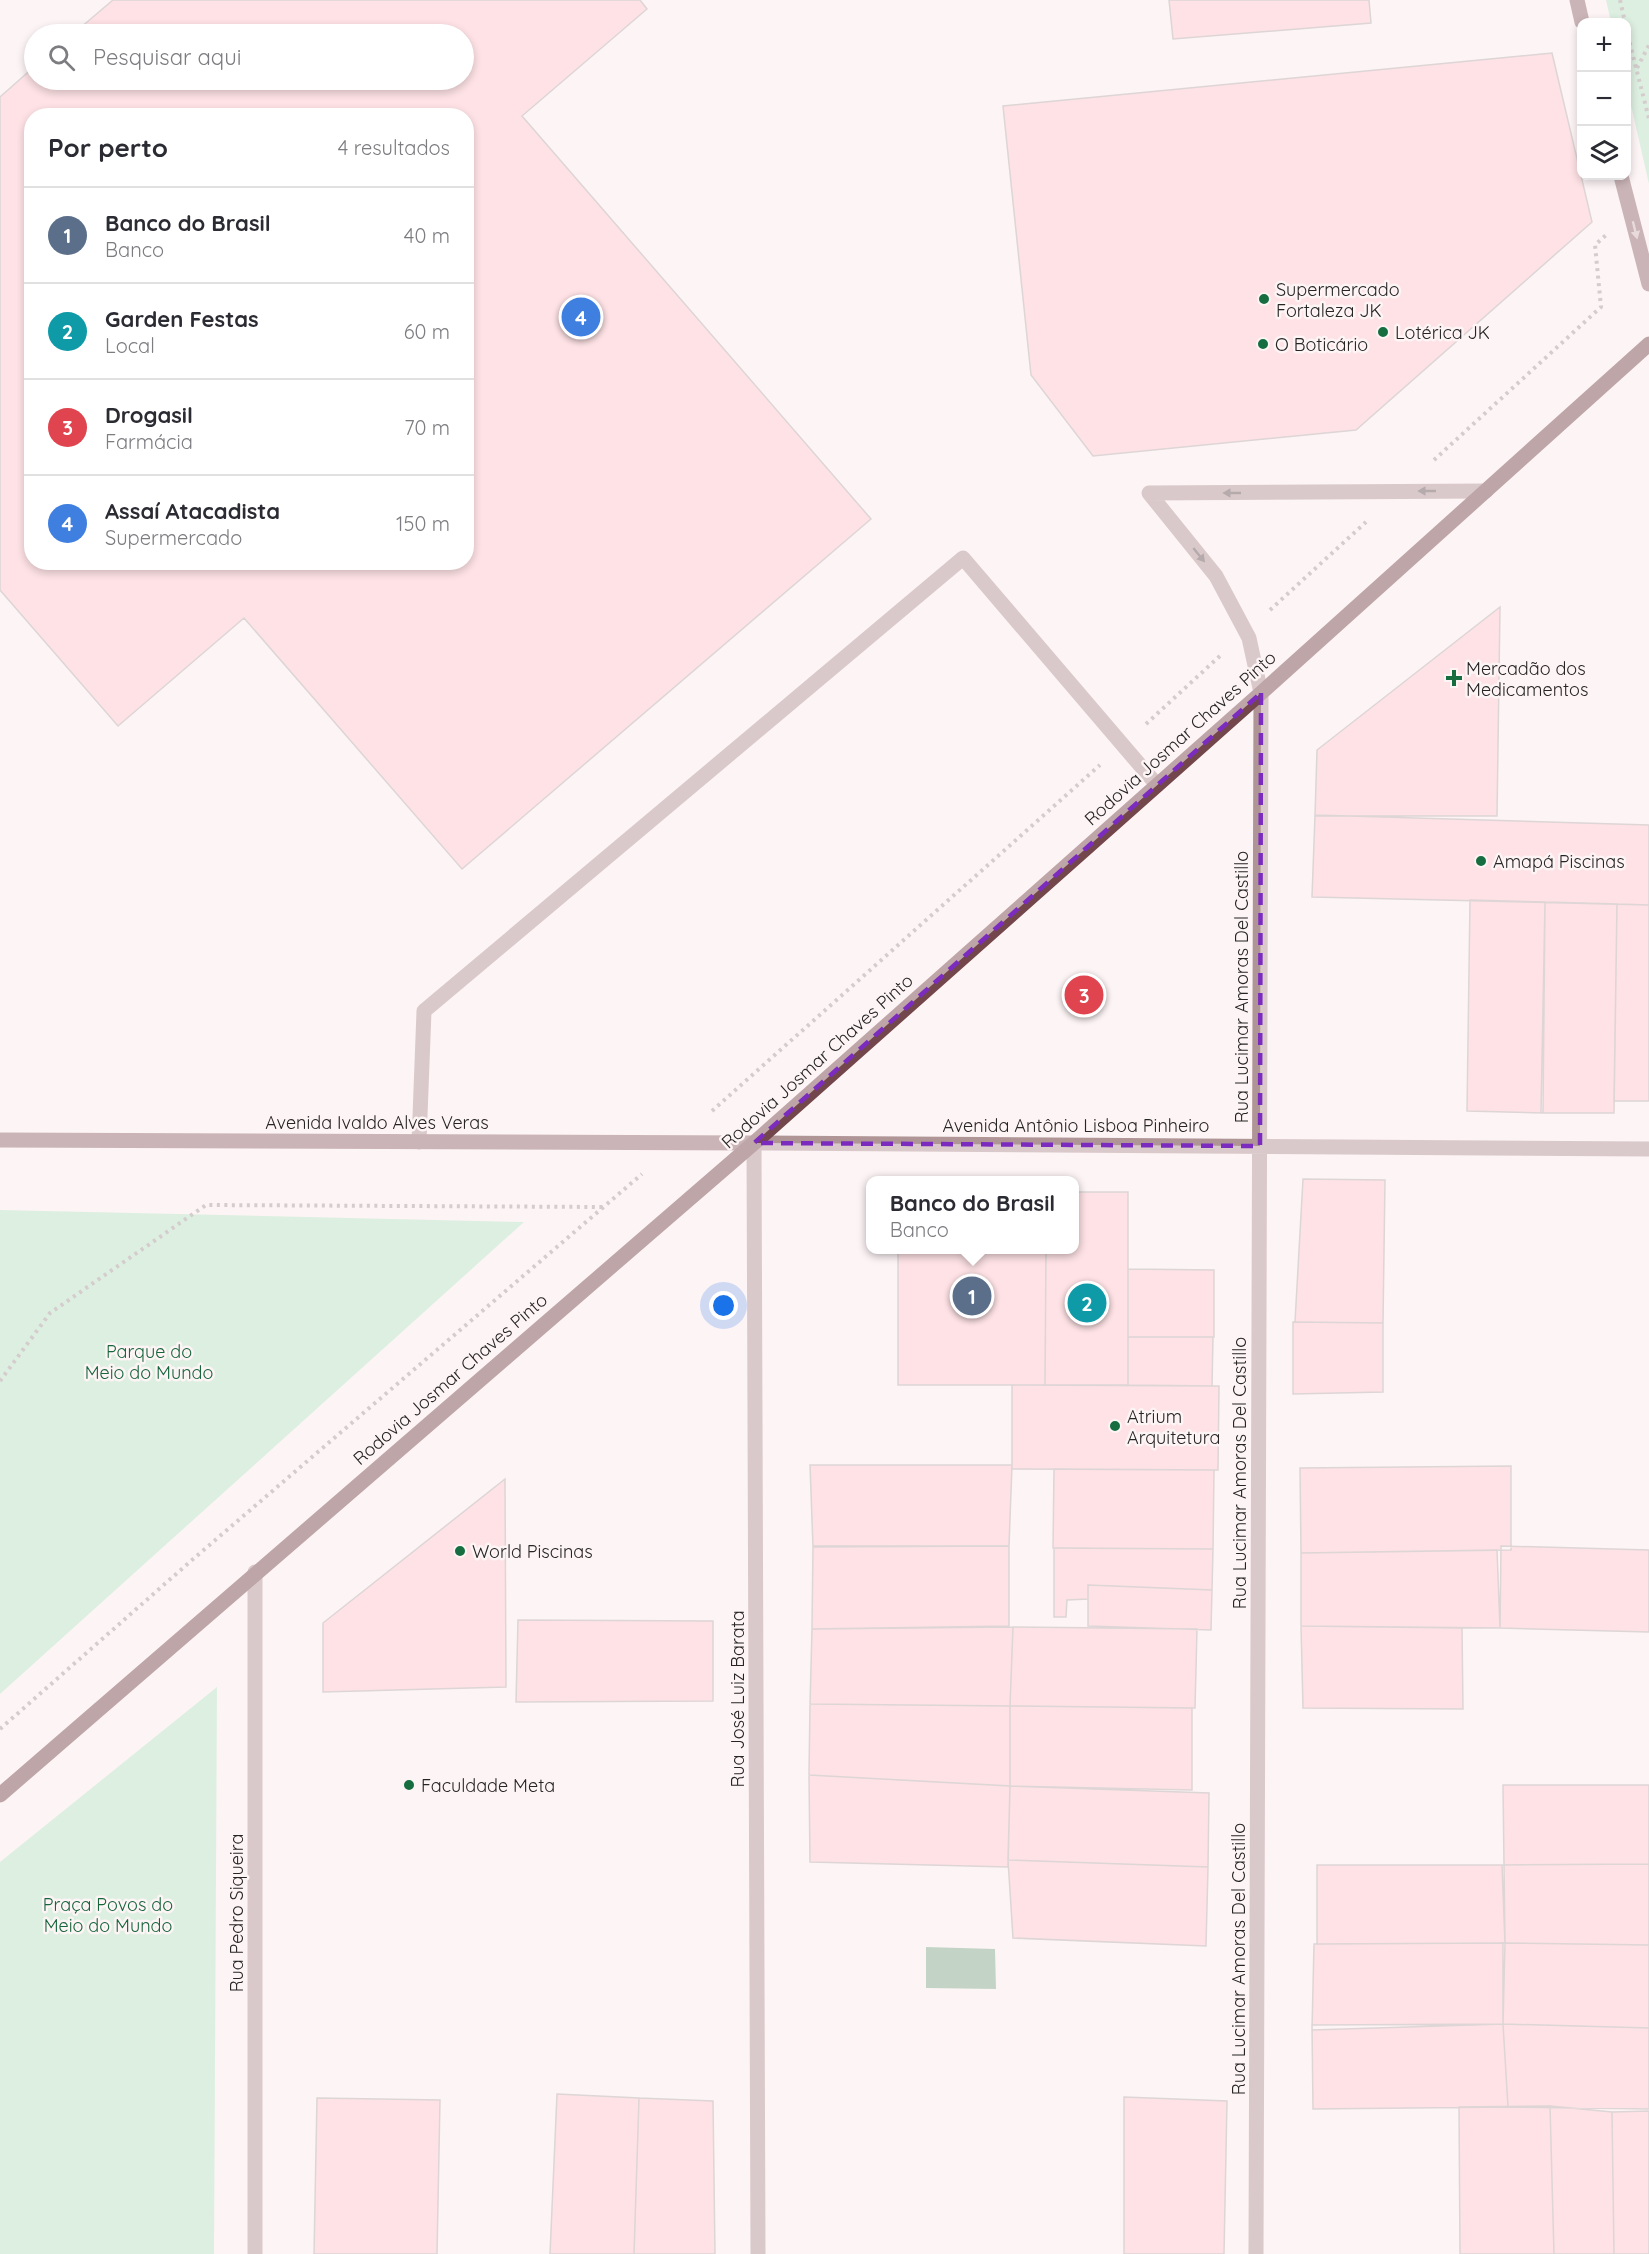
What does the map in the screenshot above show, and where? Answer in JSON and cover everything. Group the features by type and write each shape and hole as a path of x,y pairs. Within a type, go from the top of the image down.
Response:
{"main road":[{"path":"1577,0 1581,18"},
{"path":"1622,180 1649,284"},
{"name":"Rodovia Josmar Chaves Pinto","path":"0,1795 255,1572 754,1143 1261,693 1649,344"},
{"name":"Avenida Ivaldo Alves Veras","path":"0,1140 754,1143"}],"street":[{"path":"1400,491 1486,490"},
{"name":"Rua Lucimar Amoras Del Castillo","path":"1256,2254 1261,693 1246,632 1216,576 1149,494 1400,491"},
{"path":"419,1142 423,1011 963,558 1157,785"},
{"name":"Avenida Antônio Lisboa Pinheiro","path":"754,1143 1649,1149"},
{"name":"Rua José Luiz Barata","path":"754,1143 758,2254"},
{"name":"Rua Pedro Siqueira","path":"255,1572 255,2254"}],"path":[{"path":"1620,0 1624,18"},
{"path":"1636,69 1649,45"},
{"path":"1631,48 1649,119"},
{"path":"0,1729 192,1560 604,1207 1123,745 1601,307 1595,245 1631,214"},
{"path":"0,1381 50,1313 206,1205 604,1207"}],"highlighted area":[{"path":"1261,693 1260,1146 754,1143"}],"green space":[{"path":"1606,0 1649,0 1649,184 1631,105 1631,18 1610,18"},
{"name":"Parque do Meio do Mundo","path":"0,1210 524,1222 0,1694"},
{"name":"Praça Povos do Meio do Mundo","path":"217,1687 214,2254 0,2254 0,1862"}],"shaded area":[{"path":"926,1947 995,1949 996,1989 926,1988"}],"building":[{"path":"113,0 640,0 647,9 522,116 871,519 462,869 244,618 118,726 0,590 0,97 24,76 24,90 474,90 474,24 85,24"},
{"path":"1169,0 1369,0 1371,23 1173,39"},
{"name":"Supermercado Fortaleza JK","path":"1552,53 1577,159 1577,180 1582,180 1592,222 1356,430 1093,456 1031,375 1003,106"},
{"name":"Mercadão dos Medicamentos","path":"1500,607 1497,816 1315,816 1317,750"},
{"name":"Amapá Piscinas","path":"1315,815 1649,825 1649,905 1312,897"},
{"path":"1470,900 1545,902 1543,1113 1467,1111"},
{"path":"1545,902 1617,904 1614,1113 1541,1113"},
{"path":"1617,904 1649,905 1649,1101 1614,1101"},
{"path":"1303,1179 1385,1180 1383,1323 1295,1322"},
{"path":"1079,1192 1128,1192 1128,1385 1045,1385 1046,1254 1079,1254"},
{"path":"898,1254 1046,1254 1045,1385 898,1385"},
{"path":"1128,1269 1214,1270 1214,1337 1128,1337"},
{"path":"1293,1322 1383,1323 1383,1392 1293,1394"},
{"path":"1128,1337 1213,1337 1212,1386 1128,1385"},
{"name":"Atrium Arquitetura","path":"1012,1385 1219,1386 1218,1470 1012,1469"},
{"path":"810,1465 1012,1465 1009,1546 813,1547"},
{"path":"1511,1466 1511,1550 1301,1553 1300,1468"},
{"path":"1054,1469 1214,1470 1213,1549 1053,1548"},
{"name":"World Piscinas","path":"505,1479 506,1687 323,1692 323,1623"},
{"path":"813,1546 1009,1546 1009,1626 812,1629"},
{"path":"1501,1546 1649,1550 1649,1632 1500,1628"},
{"path":"1054,1548 1213,1549 1212,1590 1088,1585 1088,1599 1067,1600 1066,1617 1054,1617"},
{"path":"1497,1550 1500,1628 1301,1626 1301,1553"},
{"path":"1088,1585 1212,1590 1211,1630 1088,1626"},
{"path":"518,1620 713,1621 713,1701 516,1702"},
{"path":"1301,1626 1462,1628 1463,1709 1303,1708"},
{"path":"1013,1627 1197,1629 1195,1708 1010,1706"},
{"path":"1013,1627 1010,1706 810,1704 812,1629"},
{"path":"810,1704 1010,1706 1010,1786 809,1775"},
{"path":"1010,1706 1192,1708 1192,1790 1010,1786"},
{"path":"809,1775 1010,1786 1008,1867 810,1862"},
{"path":"1503,1785 1649,1785 1649,1864 1504,1865"},
{"path":"1010,1786 1209,1793 1208,1867 1008,1860"},
{"path":"1008,1860 1208,1867 1206,1946 1013,1938"},
{"path":"1649,1864 1649,1945 1505,1943 1502,1865"},
{"path":"1317,1865 1504,1865 1505,1943 1317,1944"},
{"path":"1503,1943 1649,1945 1649,2028 1503,2024"},
{"path":"1505,1943 1503,2024 1312,2030 1314,1944"},
{"path":"1503,2024 1508,2107 1313,2109 1312,2025"},
{"path":"1503,2024 1649,2028 1649,2109 1508,2107"},
{"path":"557,2094 639,2098 634,2254 550,2254"},
{"path":"1124,2097 1227,2101 1224,2254 1124,2254"},
{"path":"317,2098 440,2100 437,2254 314,2254"},
{"path":"639,2098 713,2101 715,2254 634,2254"},
{"path":"1550,2106 1554,2254 1460,2254 1459,2107"},
{"path":"1550,2106 1612,2112 1614,2254 1554,2254"},
{"path":"1649,2111 1649,2254 1614,2254 1612,2112"}],"place":[{"name":"Supermercado Fortaleza JK","path":"1264,299"},
{"name":"Assaí Atacadista","path":"581,317"},
{"name":"Lotérica JK","path":"1383,332"},
{"name":"O Boticário","path":"1263,344"},
{"name":"Mercadão dos Medicamentos","path":"1454,678"},
{"name":"Amapá Piscinas","path":"1481,861"},
{"name":"Drogasil","path":"1084,995"},
{"name":"Banco do Brasil","path":"972,1296"},
{"name":"Garden Festas","path":"1087,1303"},
{"name":"Atrium Arquitetura","path":"1115,1426"},
{"name":"World Piscinas","path":"460,1551"},
{"name":"Faculdade Meta","path":"409,1785"}]}
